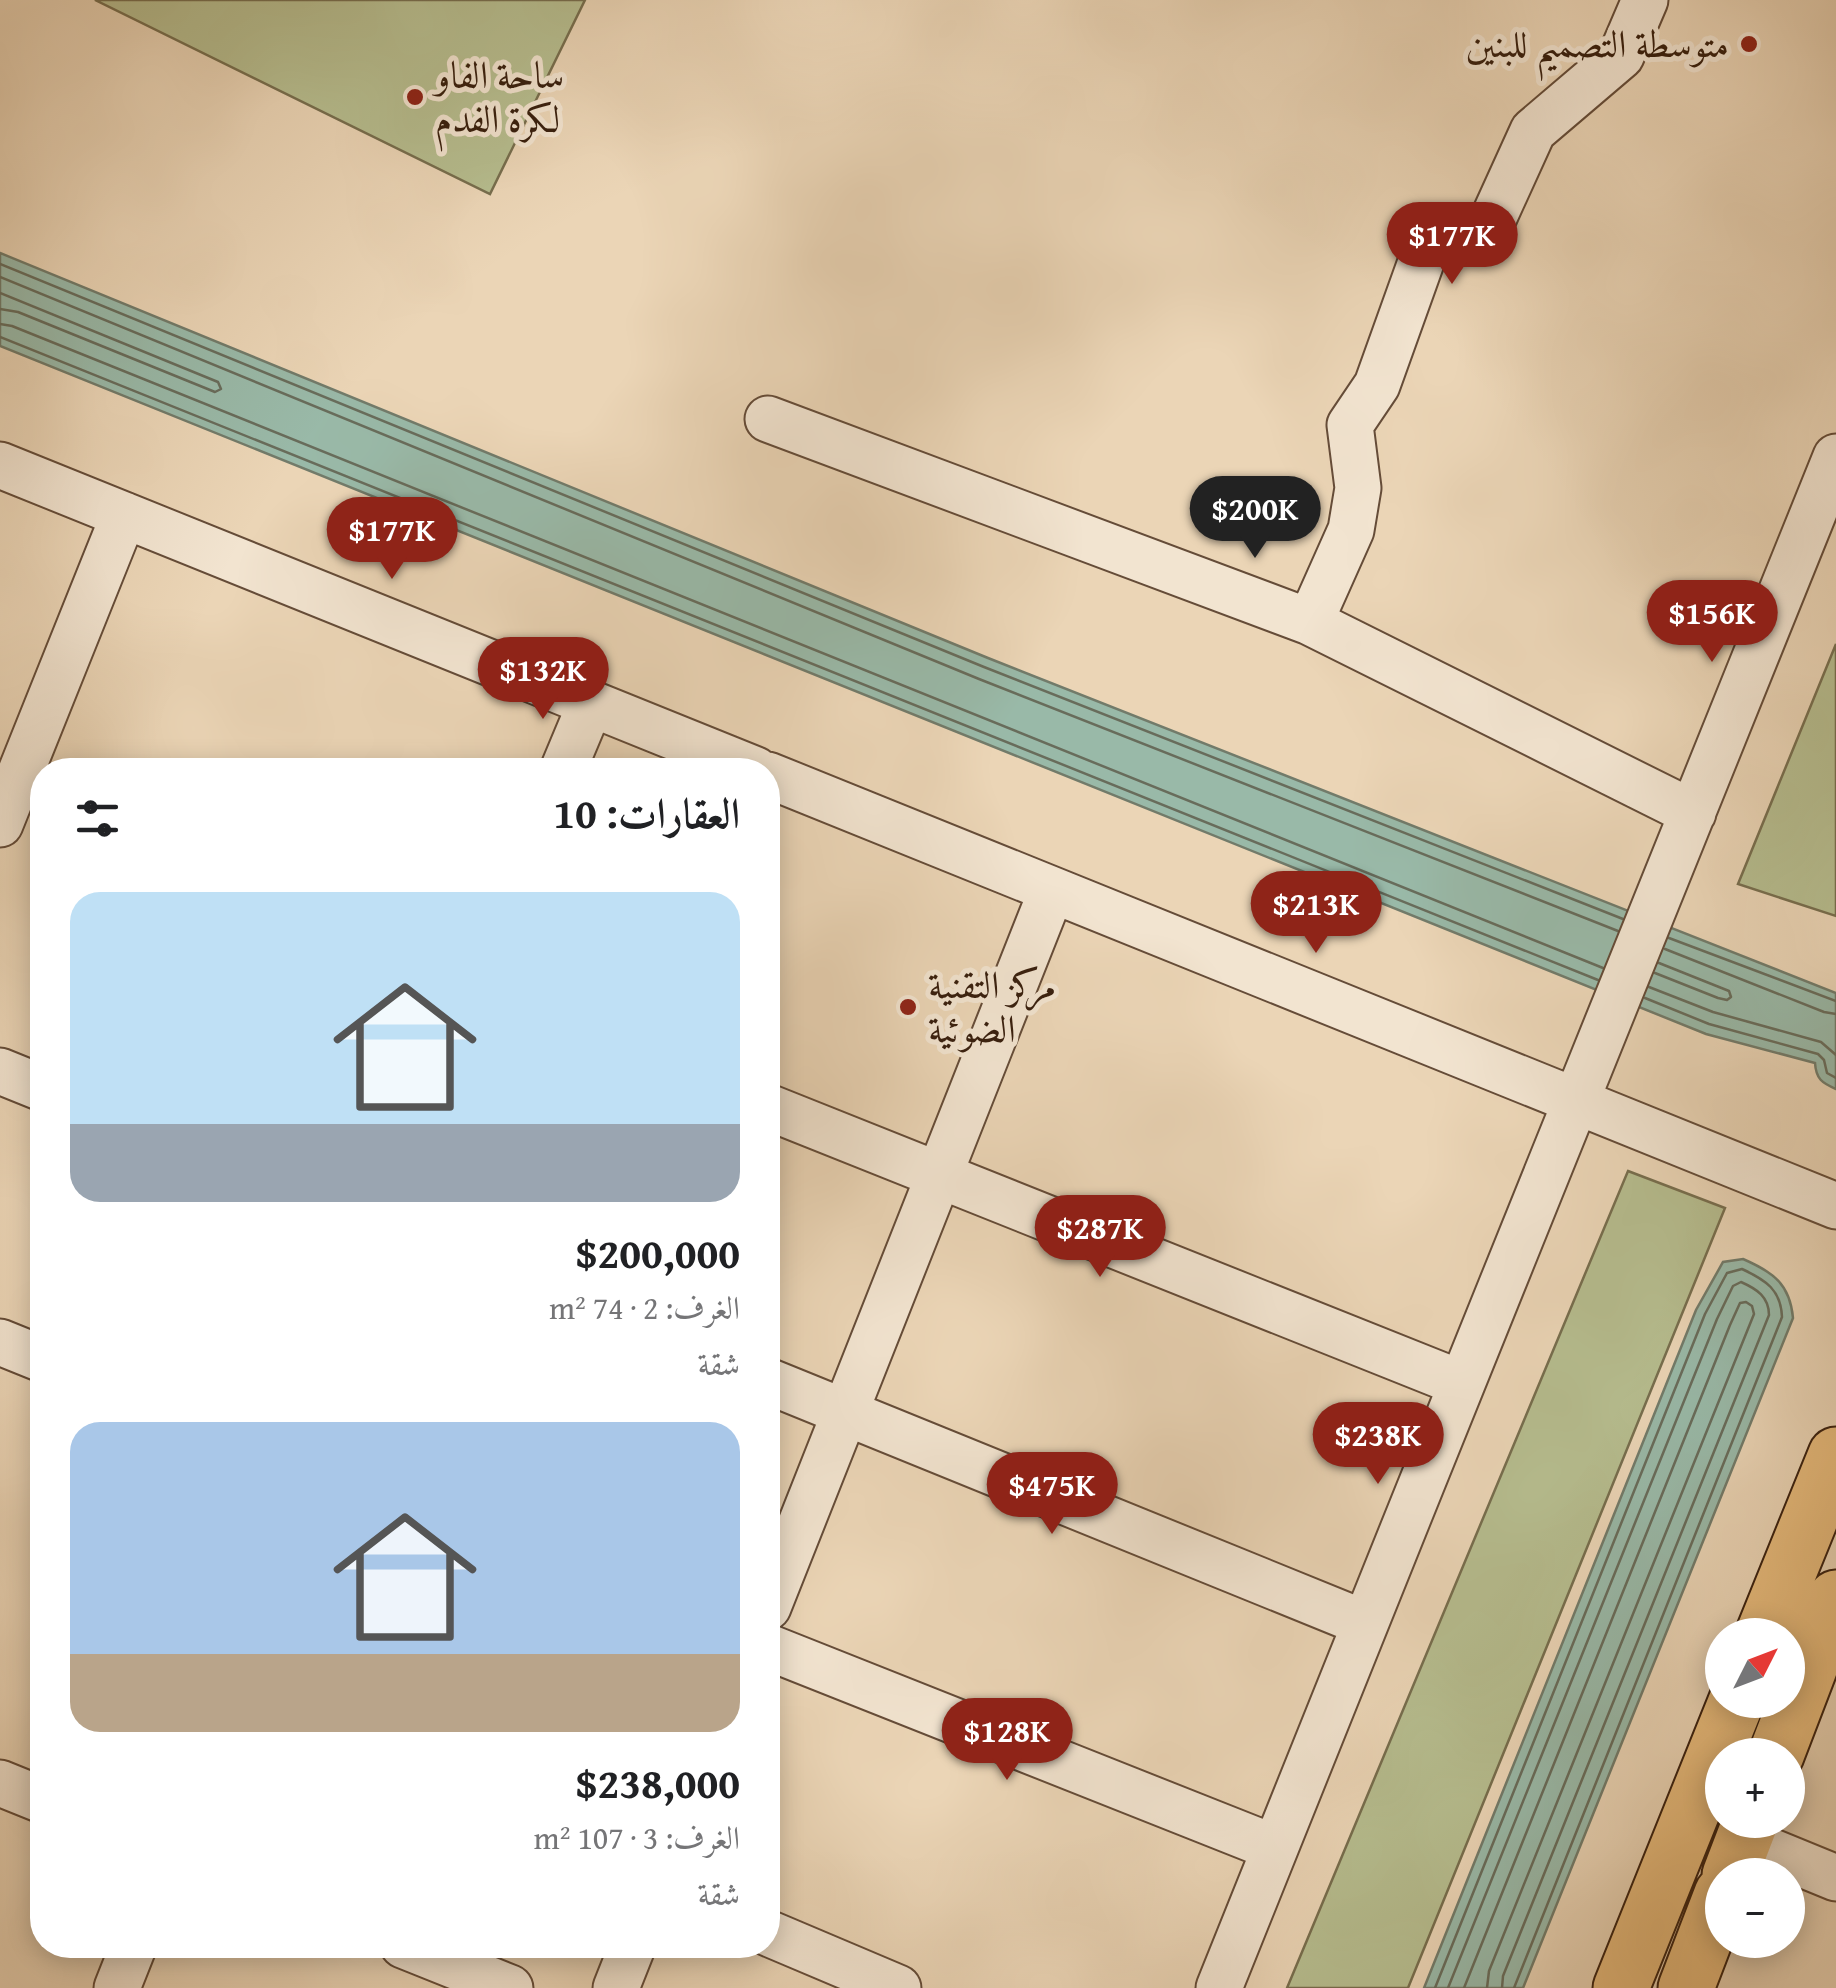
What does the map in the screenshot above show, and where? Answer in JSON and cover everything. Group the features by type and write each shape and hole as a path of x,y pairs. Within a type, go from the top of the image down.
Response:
{"main road":[{"path":"1771,1618 1836,1455"},
{"path":"1782,1738 1836,1598"},
{"path":"1622,1988 1730,1718"},
{"path":"1686,1988 1705,1938"}],"street":[{"path":"1310,622 1352,530 1358,488 1350,425 1377,385 1425,251 1453,236 1488,230 1533,131 1622,56 1645,0"},
{"path":"768,419 1310,622 1693,813"},
{"path":"1219,1988 1836,457"},
{"path":"0,464 727,758"},
{"path":"33,758 124,514"},
{"path":"567,758 592,703"},
{"path":"13,811 30,766"},
{"path":"780,779 1836,1206"},
{"path":"780,1577 1052,890"},
{"path":"0,1071 30,1083"},
{"path":"780,1111 1460,1383"},
{"path":"0,1342 30,1354"},
{"path":"780,1386 1364,1622"},
{"path":"780,1652 1274,1848"},
{"path":"0,1783 30,1795"},
{"path":"1741,1845 1836,1878"},
{"path":"780,1937 898,1988"},
{"path":"117,1988 129,1958"},
{"path":"435,1958 510,1988"},
{"path":"616,1988 628,1958"}],"shaded area":[{"name":"ساحة الفاو لكرة الفدم","path":"95,0 585,0 490,194"},
{"path":"1836,644 1836,916 1738,884"},
{"path":"1628,1171 1725,1208 1408,1988 1287,1988"}],"water":[{"path":"0,253 988,658 1836,993 1836,1089 1821,1080 1815,1063 1706,1034 0,346"},
{"path":"1743,1259 1763,1269 1784,1288 1793,1318 1523,1988 1424,1988 1696,1310 1723,1262"}],"place":[{"name":"متوسطة التصميم للبنين","path":"1749,44"},
{"name":"ساحة الفاو لكرة الفدم","path":"415,97"},
{"name":"مركز التقنية الضوئية","path":"908,1007"}]}
